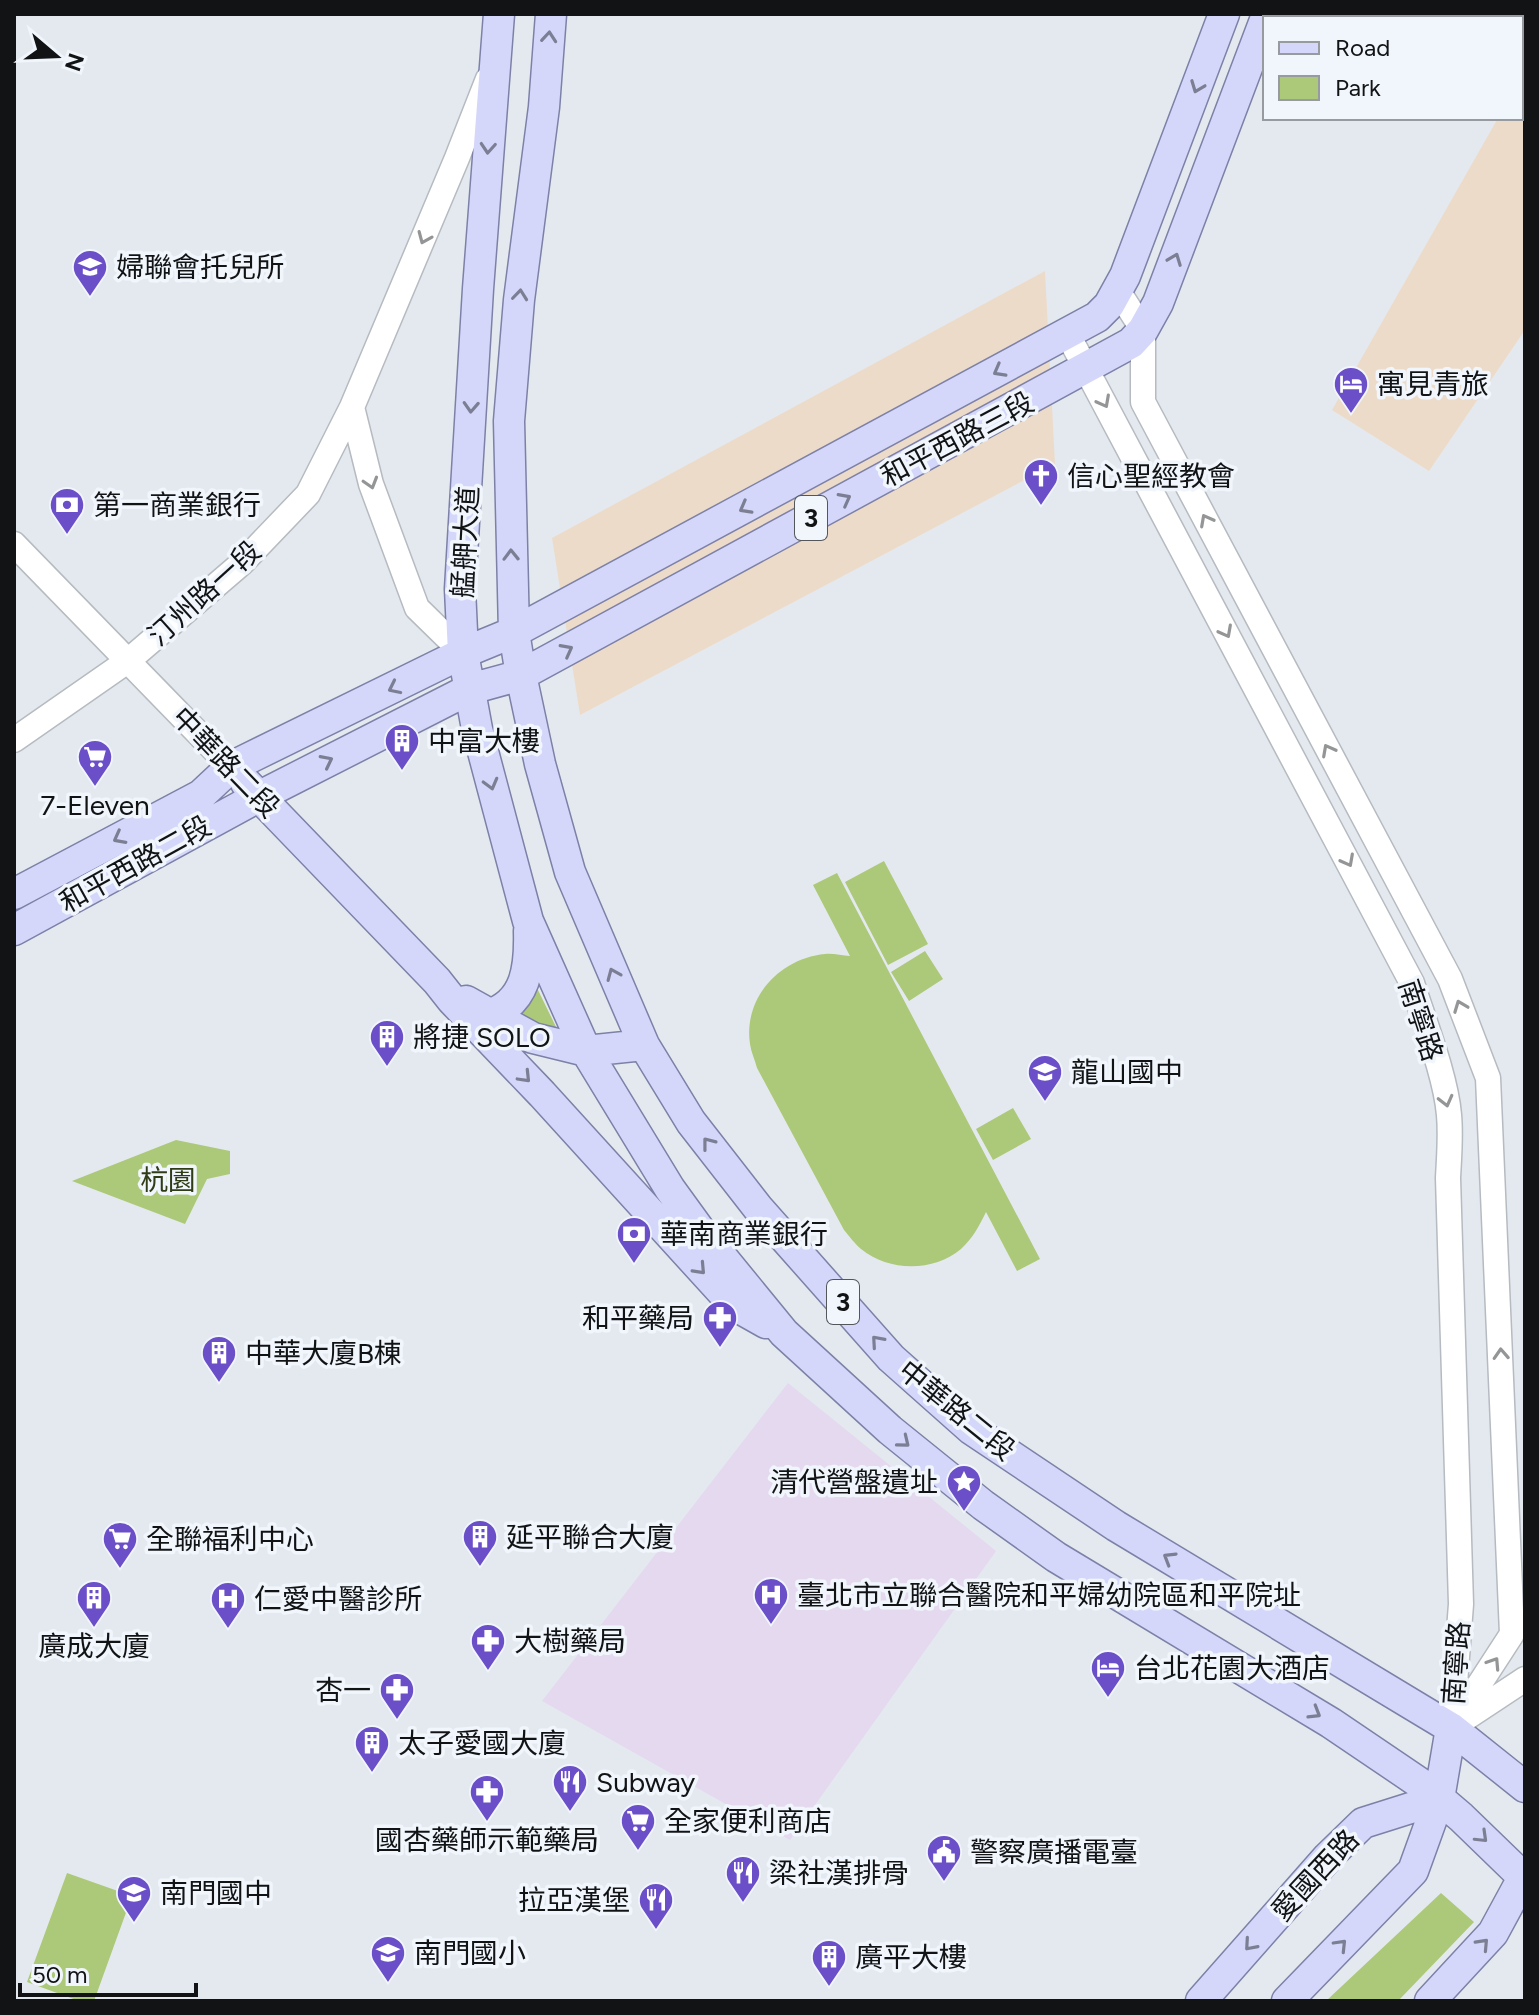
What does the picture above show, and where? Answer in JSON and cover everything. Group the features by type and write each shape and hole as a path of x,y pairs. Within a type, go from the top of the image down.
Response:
{"main road":[{"name":"艋舺大道","path":"499,14 460,589 463,653 488,770 528,921 586,1051"},
{"name":"艋舺大道","path":"551,14 544,107 519,300 509,421 514,632 540,764 570,872 644,1045"},
{"name":"和平西路三段","path":"463,653 514,632 1097,317 1118,291 1224,14"},
{"name":"和平西路三段","path":"470,689 521,675 1131,343 1143,330 1158,303 1263,25"},
{"name":"和平西路二段","path":"14,894 201,795 231,767 463,653"},
{"name":"和平西路二段","path":"14,930 258,797 470,689"},
{"name":"中華路二段","path":"231,767 437,981 734,1305 784,1333"},
{"path":"488,1015 503,1011 525,980 530,959 528,921"},
{"name":"中華路二段","path":"437,981 488,1015 533,1038 586,1051 644,1045 691,1122 758,1208 891,1358 971,1429 1116,1526 1451,1728"},
{"name":"中華路二段","path":"586,1051 670,1189 699,1229 784,1333 890,1430 983,1505 1031,1539 1085,1575 1331,1723 1439,1799"},
{"name":"3","path":"1451,1728 1525,1787"},
{"path":"1287,2001 1413,1871 1439,1799 1451,1728"},
{"name":"3","path":"1439,1799 1524,1877"},
{"name":"愛國西路","path":"1201,2001 1328,1857 1363,1823 1439,1799"},
{"path":"1430,2001 1493,1933 1524,1877"}],"street":[{"name":"汀州路一段","path":"14,740 129,660 242,563 308,494 352,407 495,61"},
{"path":"1118,291 1143,330"},
{"name":"南寧路","path":"1143,330 1143,402 1450,979 1488,1078 1512,1634 1451,1728"},
{"name":"南寧路","path":"1067,333 1412,983 1445,1096 1450,1131 1448,1178 1461,1604 1451,1728"},
{"path":"352,407 371,484 417,608 463,653"},
{"name":"中華路二段","path":"14,544 231,767"},
{"path":"1451,1728 1525,1679"}],"shaded area":[{"path":"1525,74 1525,330 1429,471 1332,410 1497,120 1523,120"},
{"path":"1045,271 1055,464 580,715 552,538"},
{"name":"臺北市立聯合醫院和平婦幼院區和平院址","path":"788,1383 996,1551 790,1840 542,1701"}],"green space":[{"path":"884,861 928,944 888,965 845,882"},
{"path":"837,873 1040,1259 1017,1271 986,1212 965,1245 938,1262 898,1265 872,1257 861,1249 844,1230 757,1068 749,1027 759,996 768,983 794,963 809,957 828,954 850,956 813,885"},
{"path":"925,951 943,979 909,1001 891,972"},
{"path":"535,985 558,1031 521,1020 518,1012"},
{"path":"1013,1108 1031,1139 993,1160 976,1129"},
{"name":"杭園","path":"176,1140 230,1151 230,1174 207,1179 185,1224 72,1181"},
{"path":"67,1873 132,1896 94,2001 79,2001 27,1982"},
{"path":"1441,1893 1474,1922 1398,2001 1326,2001"}],"place":[{"name":"婦聯會托兒所","path":"90,298"},
{"name":"寓見青旅","path":"1351,415"},
{"name":"信心聖經教會","path":"1041,507"},
{"name":"第一商業銀行","path":"67,536"},
{"name":"中富大樓","path":"402,772"},
{"name":"7-Eleven","path":"95,788"},
{"name":"將捷 SOLO","path":"387,1068"},
{"name":"龍山國中","path":"1045,1103"},
{"name":"華南商業銀行","path":"634,1265"},
{"name":"和平藥局","path":"720,1349"},
{"name":"中華大廈B棟","path":"219,1384"},
{"name":"清代營盤遺址","path":"964,1513"},
{"name":"延平聯合大廈","path":"480,1568"},
{"name":"全聯福利中心","path":"120,1570"},
{"name":"臺北市立聯合醫院和平婦幼院區和平院址","path":"771,1626"},
{"name":"廣成大廈","path":"94,1629"},
{"name":"仁愛中醫診所","path":"228,1630"},
{"name":"大樹藥局","path":"488,1672"},
{"name":"台北花園大酒店","path":"1108,1699"},
{"name":"杏一","path":"397,1721"},
{"name":"太子愛國大廈","path":"372,1774"},
{"name":"Subway","path":"570,1813"},
{"name":"國杏藥師示範藥局","path":"487,1823"},
{"name":"全家便利商店","path":"638,1852"},
{"name":"警察廣播電臺","path":"944,1883"},
{"name":"梁社漢排骨","path":"743,1904"},
{"name":"南門國中","path":"134,1924"},
{"name":"拉亞漢堡","path":"656,1931"},
{"name":"南門國小","path":"388,1984"},
{"name":"廣平大樓","path":"829,1988"}]}
